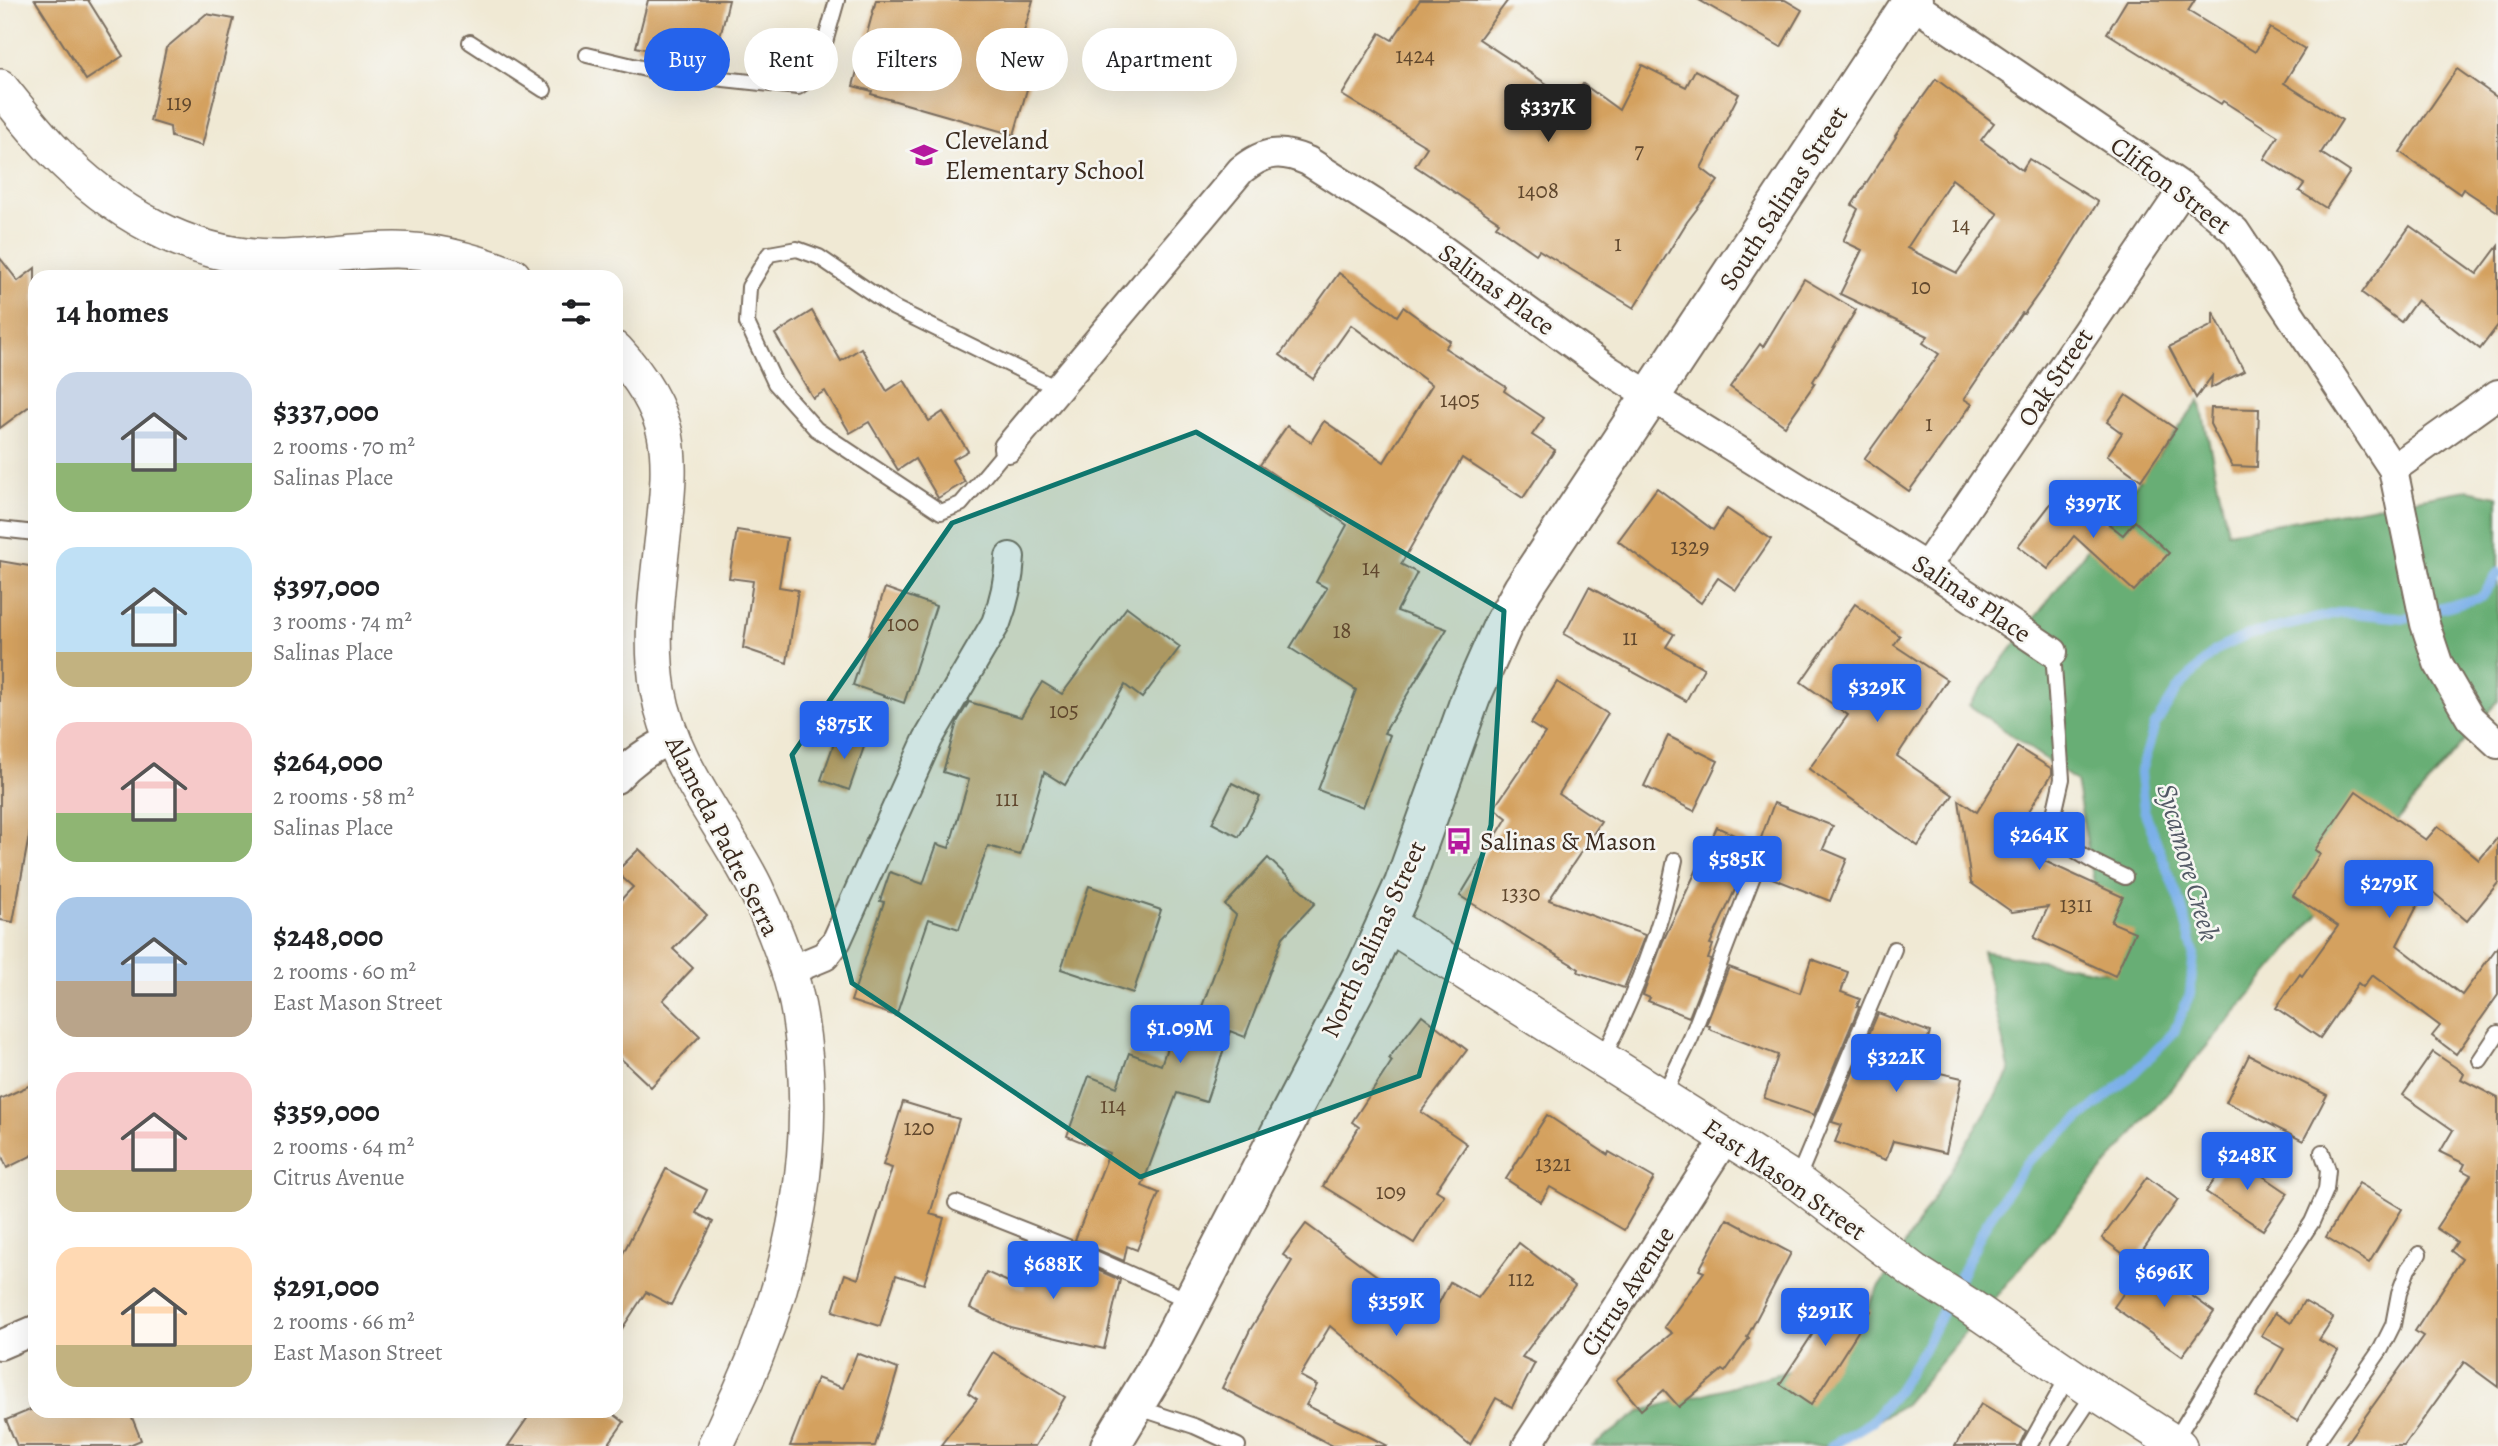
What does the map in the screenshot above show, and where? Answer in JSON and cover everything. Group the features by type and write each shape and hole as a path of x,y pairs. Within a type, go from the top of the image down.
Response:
{"main road":[{"name":"South Salinas Street","path":"1652,396 1911,1"},
{"name":"North Salinas Street","path":"1110,1446 1161,1362 1367,966 1404,884 1471,697 1503,625 1523,589 1652,396"}],"street":[{"name":"Clifton Street","path":"1911,1 2184,188 2235,231 2393,469"},
{"path":"0,87 51,148 90,184 123,210 172,236 202,247 258,257 316,256 377,250 422,251 469,260 496,270"},
{"name":"Salinas Place","path":"1008,448 1241,170 1254,160 1271,153 1291,153 1308,160 1387,211 1610,371 1926,566 2053,652"},
{"name":"Oak Street","path":"1926,566 2184,188"},
{"name":"Alameda Padre Serra","path":"623,358 651,396 668,451 666,510 653,638 660,701 671,739 754,885 789,971 799,1012 806,1091 806,1135 800,1199 786,1266 767,1328 715,1446"},
{"path":"2498,394 2393,469 2425,624 2438,663 2470,718 2498,744"},
{"path":"789,971 825,956 837,940 928,739 996,623 1002,607 1010,557"},
{"path":"623,771 648,750 671,739"},
{"name":"East Mason Street","path":"1385,922 1796,1181 1914,1271 2176,1444"},
{"name":"Citrus Avenue","path":"1527,1446 1727,1136"},
{"path":"0,1345 28,1332"}],"lane":[{"path":"587,55 657,72 798,87 816,74 837,0"},
{"path":"470,42 544,90"},
{"path":"1008,448 961,504 941,512 816,429 775,383 747,323 749,286 769,254 797,249 819,257 894,308 1059,389"},
{"path":"0,529 28,532"},
{"path":"2053,652 2062,779 2055,810 2057,835 2073,850 2125,877"},
{"path":"1603,1058 1627,1010 1663,913 1675,860"},
{"path":"1663,1096 1691,1038 1753,876"},
{"path":"1796,1181 1894,948"},
{"path":"2480,1060 2498,1033"},
{"path":"2176,1444 2246,1323 2312,1222 2326,1190 2328,1170 2322,1152"},
{"path":"956,1203 1083,1253 1191,1301"},
{"path":"2314,1446 2381,1349 2393,1325 2399,1293 2408,1269 2419,1254"},
{"path":"2029,1446 2082,1383"},
{"path":"2059,1446 2082,1383"},
{"path":"1135,1406 1194,1426 1238,1446"}],"highlighted area":[{"path":"1196,432 1504,611 1491,825 1419,1076 1140,1177 852,983 792,755 952,523"}],"green space":[{"path":"2200,400 2228,532 2467,490 2498,496 2498,701 1905,1404 1832,1446 1593,1446 1641,1411 1836,1358 2010,1072 1982,951 2110,973 2076,781 1969,705"}],"building":[{"path":"35,0 88,0 123,56 86,80"},
{"path":"648,0 729,0 722,28 644,28 644,49 636,47"},
{"path":"876,0 1033,0 1025,28 976,28 976,91 1026,91 1014,135 871,94 872,91 962,91 962,28 869,28"},
{"path":"1420,0 1508,0 1479,39 1571,100 1583,84 1619,110 1642,65 1686,87 1695,70 1739,94 1701,168 1718,181 1687,222 1634,308 1539,250 1536,254 1496,226 1499,222 1415,166 1427,147 1342,95 1380,33 1392,40"},
{"path":"1699,0 1785,0 1802,10 1781,47"},
{"path":"2127,0 2195,0 2188,11 2255,52 2270,28 2305,49 2284,83 2342,120 2321,153 2350,172 2326,208 2299,191 2304,184 2264,159 2278,136 2107,33"},
{"path":"206,14 234,19 202,146 171,137 170,127 150,121 166,48"},
{"path":"2457,69 2498,98 2498,212 2463,189 2460,194 2400,152"},
{"path":"1936,79 1994,123 1981,140 2022,170 2029,159 2098,202 2061,262 2024,314 2022,313 1964,399 1972,404 1909,491 1864,459 1939,354 1923,343 1928,336 1840,294 1862,250 1843,241 1858,209 1852,205 1895,136","holes":["1952,179 1998,214 1957,273 1907,248"]},
{"path":"2410,226 2477,274 2498,246 2498,325 2480,349 2417,300 2401,322 2362,293"},
{"path":"0,258 18,281 28,273 28,407 0,428"},
{"path":"1339,273 1397,316 1403,307 1450,341 1445,348 1506,387 1504,391 1544,418 1532,435 1555,450 1523,498 1462,458 1401,564 1417,573 1397,611 1447,629 1384,733 1390,735 1363,807 1318,790 1356,690 1290,648 1327,588 1316,582 1347,525 1260,465 1287,426 1311,442 1324,421 1384,462 1432,385 1351,325 1313,379 1280,355"},
{"path":"1804,279 1856,310 1813,381 1815,383 1785,426 1730,387 1760,344 1763,347"},
{"path":"812,311 841,361 861,348 887,391 904,380 929,421 943,412 968,451 952,460 965,482 938,498 915,459 898,470 869,422 850,433 825,391 813,398 775,334"},
{"path":"2213,312 2244,371 2211,388 2212,376 2196,398 2169,347 2213,325"},
{"path":"2126,395 2176,429 2141,480 2107,456 2122,433 2107,422"},
{"path":"2211,408 2259,409 2257,467 2232,466 2210,424"},
{"path":"1657,488 1713,530 1727,509 1771,539 1736,590 1718,578 1701,603 1618,541"},
{"path":"2063,488 2123,535 2135,521 2169,553 2134,591 2074,536 2048,569 2018,546"},
{"path":"737,530 787,538 779,587 798,590 787,663 743,648 753,581 729,578"},
{"path":"0,561 28,566 28,842 13,922 0,920"},
{"path":"1589,587 1674,634 1666,647 1704,668 1686,701 1564,634"},
{"path":"885,588 936,606 904,703 853,685"},
{"path":"1855,604 1900,636 1894,645 1947,680 1897,756 1953,795 1918,846 1809,769 1848,715 1801,682"},
{"path":"1127,607 1180,647 1142,698 1125,685 1065,785 1044,772 1020,855 988,846 959,929 929,919 896,1016 851,1001 884,902 880,901 890,872 923,884 937,844 949,848 969,780 943,772 957,722 969,702 1021,717 1042,682 1062,694"},
{"path":"1557,682 1608,714 1559,794 1601,822 1549,900 1645,935 1624,988 1578,972 1579,969 1460,896 1507,818 1494,808 1545,733 1531,724"},
{"path":"838,732 866,741 849,790 821,780"},
{"path":"1668,736 1718,761 1694,811 1644,786"},
{"path":"2017,747 2052,769 2052,774 2009,843 2038,839 2040,859 2123,897 2111,922 2135,932 2115,976 2034,938 2048,907 2012,912 1971,883 1959,800 1977,812"},
{"path":"1232,783 1260,797 1239,837 1212,823"},
{"path":"2356,791 2426,840 2438,826 2479,860 2498,837 2498,883 2467,921 2427,887 2397,945 2462,995 2498,946 2498,995 2456,1054 2432,1036 2440,1026 2372,975 2363,987 2358,983 2320,1038 2276,1008 2338,926 2293,896 2320,854 2315,850"},
{"path":"1774,803 1833,826 1823,849 1847,859 1830,901 1762,874 1757,867 1745,868 1710,944 1713,945 1708,959 1711,960 1689,1017 1648,1001 1650,998 1643,995 1663,941 1717,827 1758,846"},
{"path":"639,849 707,915 673,949 693,968 663,1000 700,1036 651,1087 623,1061 623,898 633,887 623,878 623,865"},
{"path":"1268,858 1315,903 1283,937 1245,1037 1230,1031 1206,1102 1177,1093 1142,1186 1159,1193 1137,1250 1127,1246 1124,1261 1075,1240 1109,1153 1067,1136 1089,1076 1117,1087 1129,1053 1161,1065 1176,1022 1194,1028 1236,915 1225,905"},
{"path":"1089,886 1161,910 1133,993 1061,969"},
{"path":"1811,959 1848,972 1841,992 1860,999 1814,1115 1764,1098 1778,1055 1709,1029 1710,1026 1706,1025 1729,967 1800,993"},
{"path":"1878,1013 1930,1032 1918,1068 1962,1078 1946,1153 1893,1141 1886,1160 1835,1142 1842,1125 1832,1122"},
{"path":"1422,1015 1467,1050 1421,1112 1467,1144 1436,1190 1444,1195 1414,1243 1323,1186 1359,1127 1352,1122 1392,1061 1389,1058"},
{"path":"2433,1052 2464,1073 2461,1079 2498,1098 2498,1387 2464,1362 2404,1446 2344,1446 2423,1336 2415,1331 2462,1259 2451,1251 2457,1242 2436,1228 2471,1175 2462,1170 2465,1164 2440,1152 2453,1130 2403,1095"},
{"path":"2249,1055 2327,1095 2303,1141 2226,1102"},
{"path":"28,1086 28,1158 7,1168 0,1152 0,1099"},
{"path":"903,1102 959,1119 930,1214 944,1218 924,1284 896,1275 880,1326 833,1311 845,1274 858,1279 892,1168 883,1165"},
{"path":"1547,1115 1608,1155 1609,1152 1654,1178 1624,1230 1550,1187 1541,1202 1506,1179"},
{"path":"2232,1155 2288,1193 2263,1230 2206,1192"},
{"path":"666,1169 707,1190 696,1213 713,1222 671,1305 646,1292 623,1327 623,1253"},
{"path":"2147,1177 2178,1200 2134,1262 2102,1238"},
{"path":"2359,1183 2402,1209 2369,1263 2326,1237"},
{"path":"1727,1219 1791,1253 1747,1337 1749,1338 1725,1372 1722,1370 1679,1407 1664,1390 1641,1410 1616,1380 1672,1333 1664,1327 1704,1272 1699,1270"},
{"path":"1306,1224 1432,1316 1450,1282 1478,1298 1519,1243 1575,1286 1522,1357 1535,1363 1512,1407 1496,1398 1470,1445 1330,1326 1300,1376 1317,1385 1306,1405 1388,1446 1333,1446 1222,1388 1250,1330 1292,1261 1283,1255"},
{"path":"1032,1254 1066,1262 1068,1257 1120,1280 1104,1349 1010,1327 970,1308 986,1272 1024,1289"},
{"path":"2145,1262 2214,1312 2182,1356 2114,1307"},
{"path":"1840,1292 1871,1311 1811,1405 1780,1384"},
{"path":"2304,1301 2333,1318 2319,1340 2338,1351 2297,1421 2256,1397 2284,1349 2261,1336 2275,1313 2291,1323"},
{"path":"993,1352 1065,1397 1035,1446 940,1446 977,1399 968,1393"},
{"path":"857,1353 898,1369 875,1446 790,1446 817,1378 843,1388"},
{"path":"1981,1404 2026,1431 2019,1446 1955,1446"},
{"path":"28,1411 28,1418 132,1418 141,1440 127,1446 17,1446 6,1420"},
{"path":"527,1418 619,1418 624,1422 607,1446 508,1446"}],"waterway":[{"name":"Sycamore Creek","path":"1831,1446 1871,1422 1898,1390 1924,1349 1987,1222 2027,1162 2131,1076 2174,1032 2190,994 2194,953 2181,905 2144,810 2140,774 2155,725 2179,687 2216,650 2248,635 2342,612 2405,618 2482,597 2498,573"}],"place":[{"name":"Cleveland Elementary School","path":"924,155"},
{"name":"Salinas & Mason","path":"1459,841"}]}
